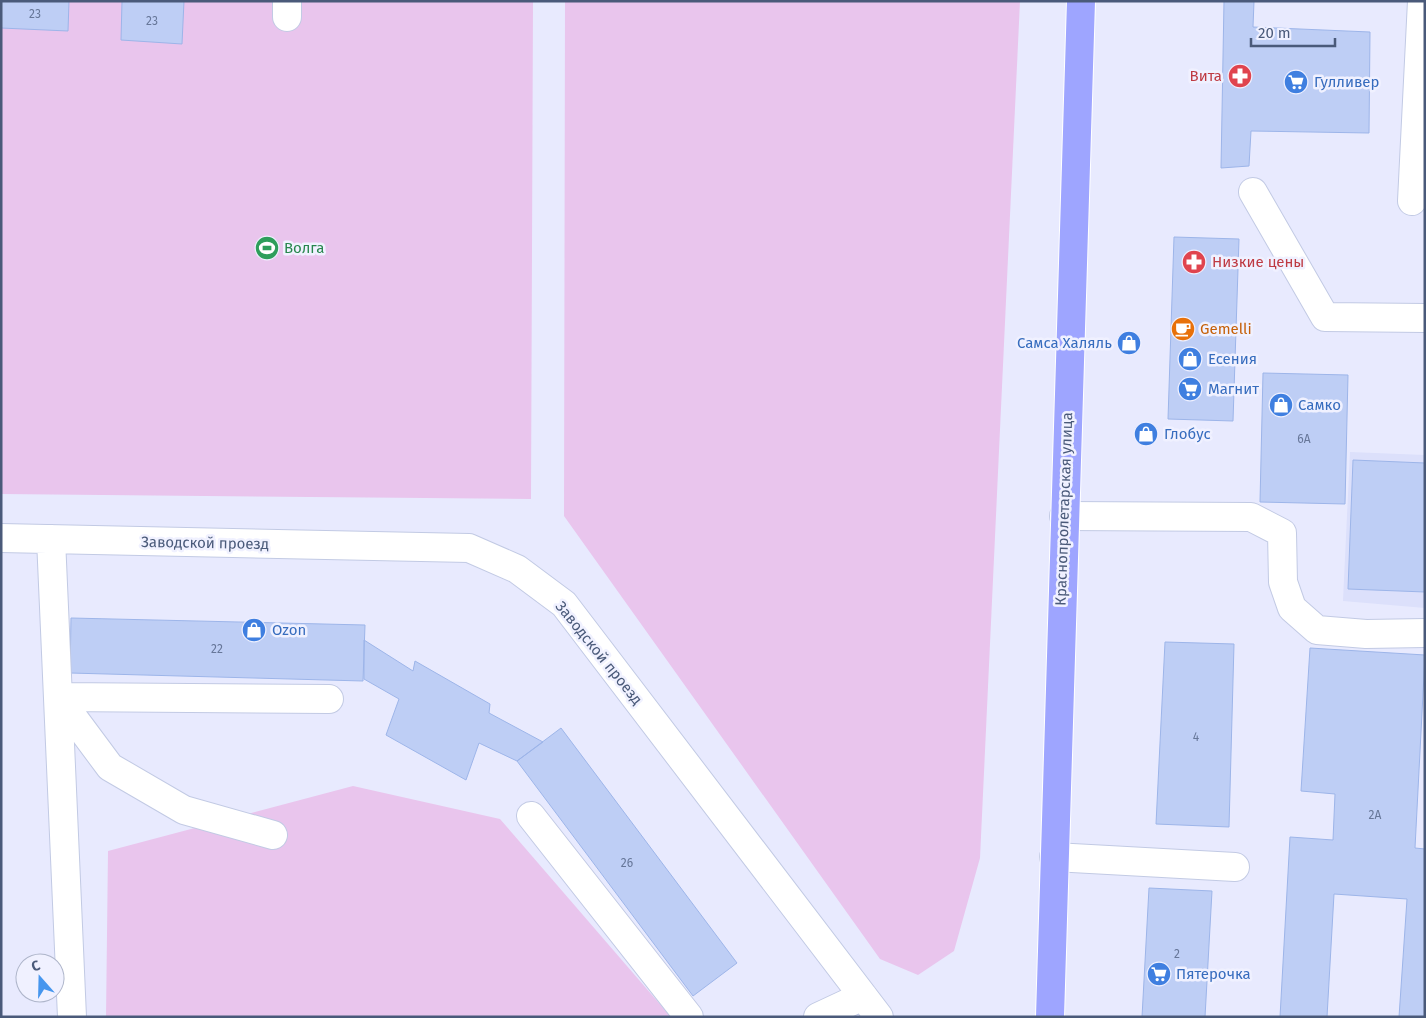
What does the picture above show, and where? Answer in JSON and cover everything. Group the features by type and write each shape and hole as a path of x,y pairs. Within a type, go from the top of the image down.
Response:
{"main road":[{"name":"Краснопролетарская улица","path":"1050,1017 1081,1"}],"street":[{"path":"1412,201 1422,1"},
{"path":"1253,192 1325,317 1425,318"},
{"path":"1064,516 1252,517 1282,533 1283,582 1292,608 1317,630 1366,634 1425,633"},
{"name":"Заводской проезд","path":"1,538 469,548 517,569 564,604 871,1006"},
{"path":"51,540 72,1017"},
{"path":"58,697 329,698"},
{"path":"58,697 110,767 184,810 273,835"},
{"path":"531,816 689,1017"},
{"path":"1054,857 1235,867"},
{"path":"818,1017 871,1006"}],"shaded area":[{"name":"Волга","path":"1,1 533,1 531,499 1,494"},
{"path":"565,1 1020,1 980,858 954,951 918,975 880,959 564,516"},
{"path":"1350,452 1425,455 1425,608 1343,601"},
{"path":"353,786 500,819 671,1017 106,1017 108,851"}],"building":[{"path":"1,1 69,1 68,31 1,28"},
{"path":"122,1 184,1 182,44 121,40"},
{"name":"Гулливер","path":"1224,1 1254,1 1253,27 1370,32 1369,133 1251,131 1249,166 1221,168"},
{"path":"1174,237 1239,239 1233,421 1168,419"},
{"path":"1263,373 1348,375 1345,504 1260,502"},
{"path":"1353,460 1425,463 1425,592 1348,589"},
{"path":"71,618 365,625 363,681 70,673"},
{"path":"364,640 413,671 415,661 490,704 489,713 543,742 517,761 479,743 466,780 386,735 399,699 364,679"},
{"path":"1165,642 1234,644 1229,827 1156,824"},
{"path":"1310,648 1425,655 1415,848 1425,849 1425,1017 1399,1017 1407,899 1334,894 1327,1017 1280,1017 1290,837 1333,840 1335,794 1301,791"},
{"path":"561,728 737,963 693,996 517,761"},
{"path":"1149,888 1212,891 1205,1017 1142,1017"}],"place":[{"name":"Вита","path":"1240,76"},
{"name":"Гулливер","path":"1296,82"},
{"name":"Волга","path":"267,248"},
{"name":"Низкие цены","path":"1194,262"},
{"name":"Gemelli","path":"1183,329"},
{"name":"Самса Халяль","path":"1129,343"},
{"name":"Есения","path":"1190,359"},
{"name":"Магнит","path":"1190,389"},
{"name":"Самко","path":"1281,405"},
{"name":"Глобус","path":"1146,434"},
{"name":"Ozon","path":"254,630"},
{"name":"Пятерочка","path":"1159,974"}]}
